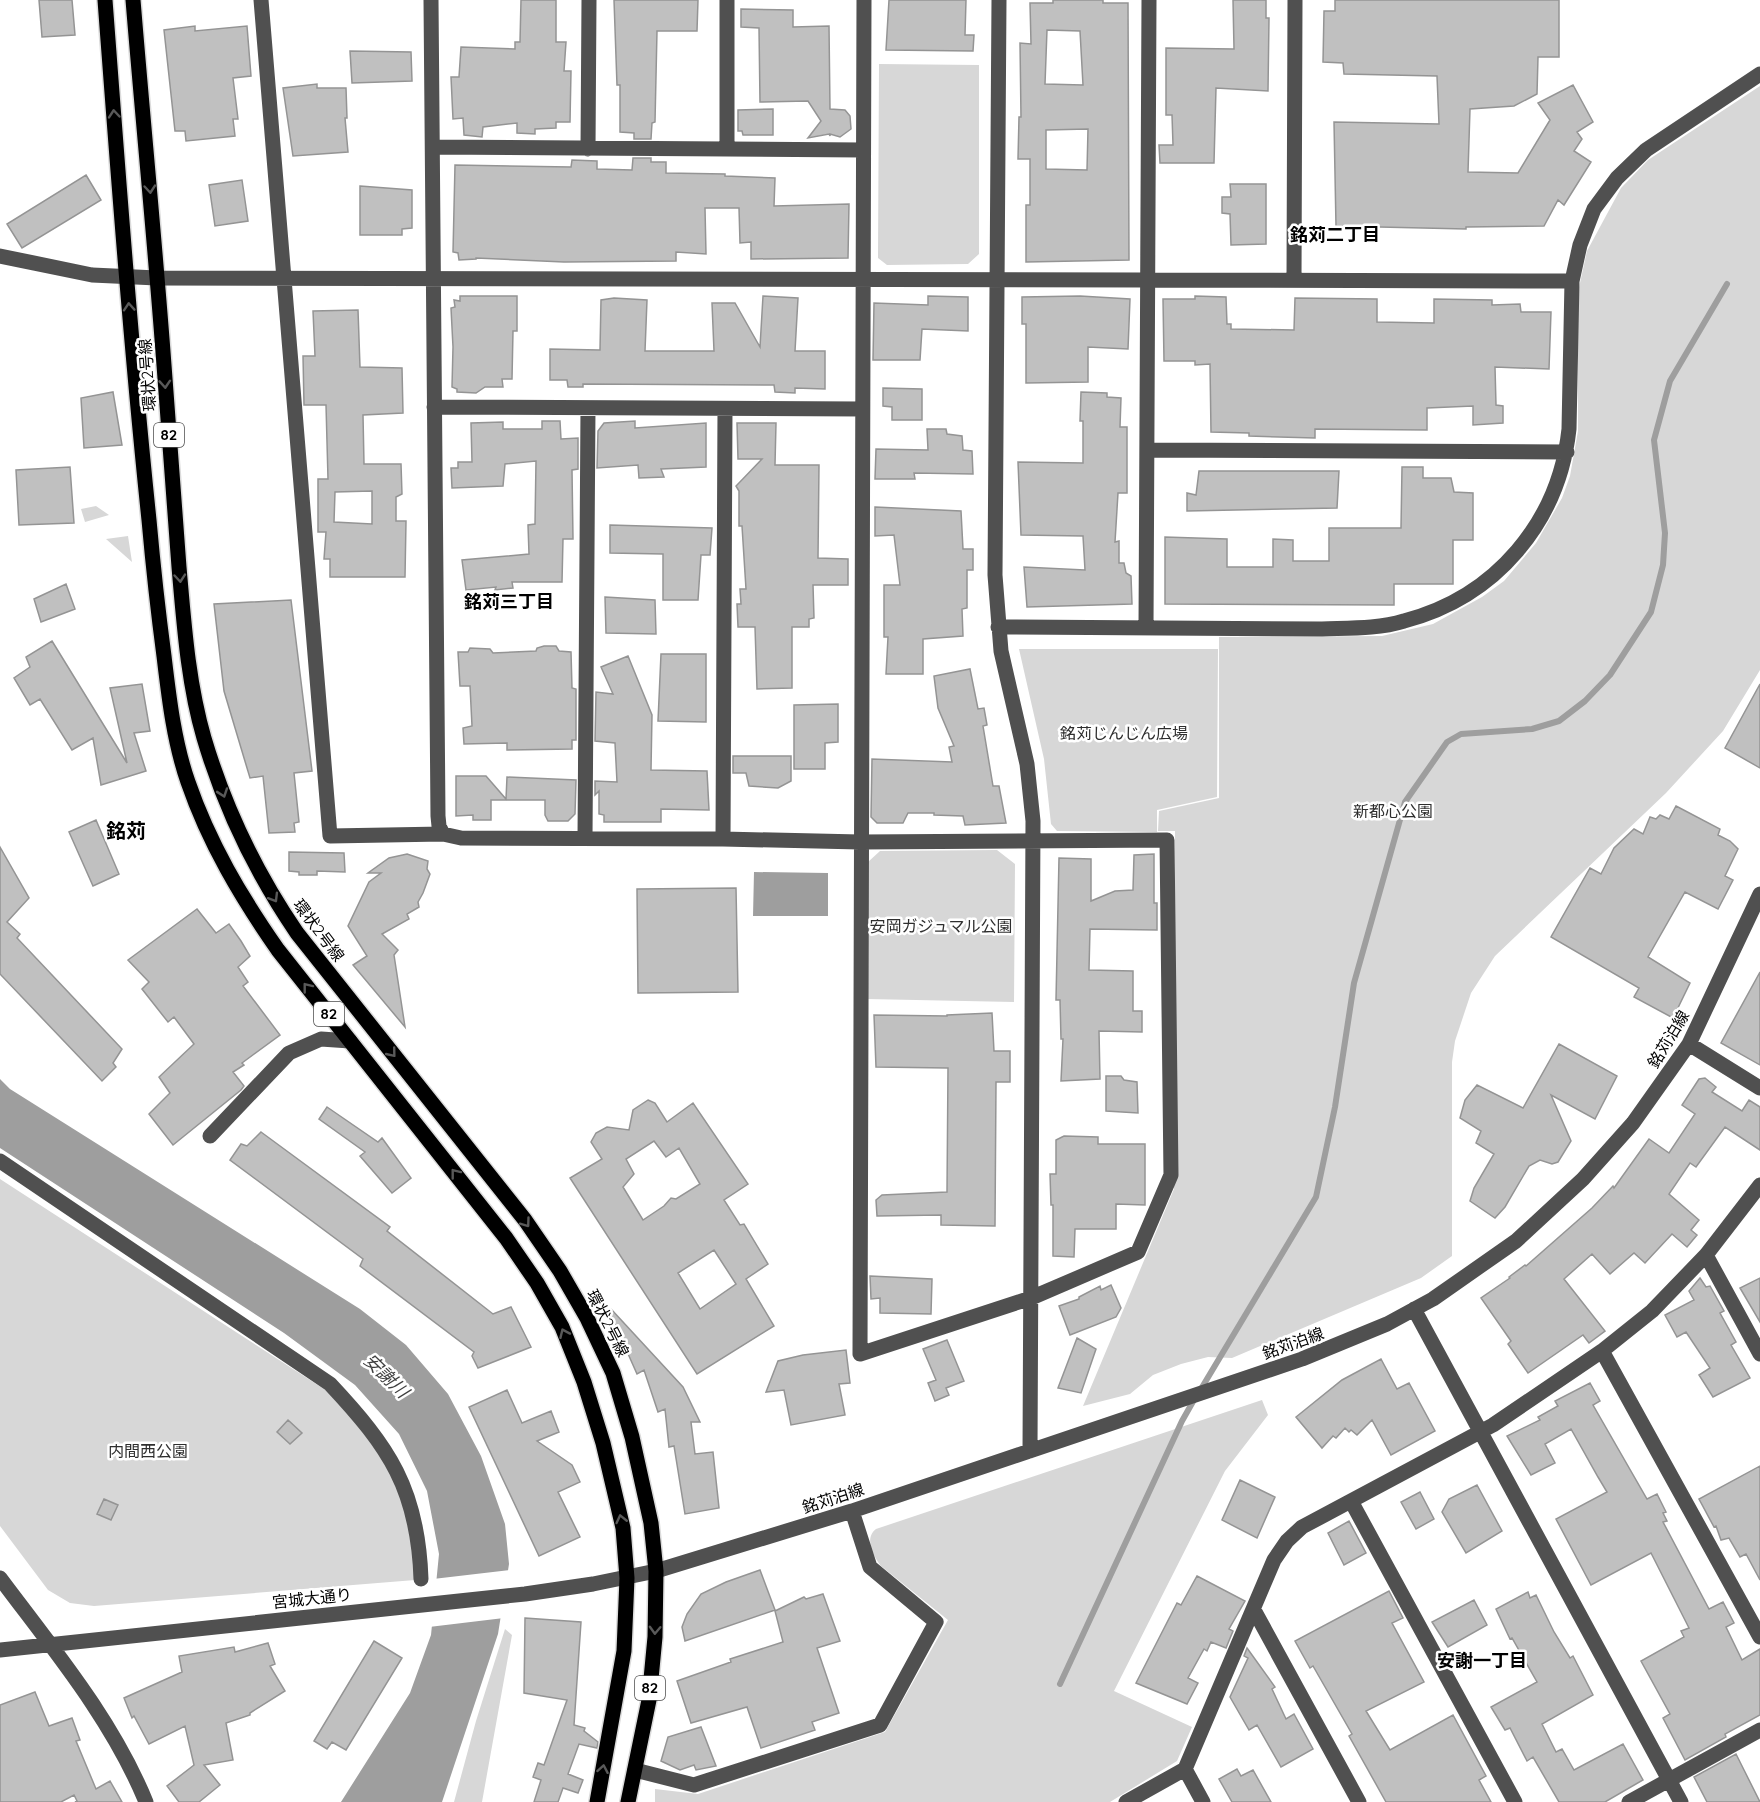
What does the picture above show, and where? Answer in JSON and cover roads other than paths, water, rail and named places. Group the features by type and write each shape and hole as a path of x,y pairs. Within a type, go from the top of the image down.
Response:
{"main road":[{"name":"環状2号線","path":"105,0 127,276 162,642 170,710 187,780 217,852 238,891 278,950 506,1238 537,1283 562,1327 584,1382 603,1443 623,1528 627,1578 624,1651 597,1802"},
{"name":"環状2号線","path":"133,0 183,616 204,738 228,806 250,858 297,933 525,1220 560,1271 587,1318 613,1373 626,1413 651,1523 656,1571 655,1637 649,1700 628,1802"}],"street":[{"path":"261,0 330,836 443,834 461,838 723,838 860,842 1167,840 1171,1175 1138,1252 1031,1298 860,1354 860,842 864,0"},
{"path":"431,0 438,816 443,834"},
{"path":"588,148 589,0"},
{"path":"727,0 727,149"},
{"path":"999,0 995,575 998,627 1008,687 1027,764 1032,805 1030,1451"},
{"path":"1146,628 1149,0"},
{"path":"1294,280 1295,0"},
{"path":"998,627 1366,628 1404,622 1446,606 1486,582 1523,545 1549,505 1560,479 1567,452 1570,421 1572,281 1580,245 1594,209 1617,178 1646,150 1760,74"},
{"path":"433,147 863,150"},
{"path":"0,256 92,275 157,278 1572,281"},
{"path":"434,407 862,409"},
{"path":"585,838 588,408"},
{"path":"723,838 725,409"},
{"path":"1148,450 1567,452"},
{"name":"銘苅泊線","path":"627,1578 852,1511 1229,1385 1339,1345 1387,1324 1414,1309 1487,1262 1516,1240 1556,1206 1633,1123 1689,1044 1760,894"},
{"path":"210,1136 289,1053 321,1039 350,1041"},
{"path":"1689,1044 1760,1088"},
{"path":"0,1161 330,1384 365,1422 393,1462 410,1502 420,1549 421,1579"},
{"path":"1126,1802 1185,1769 1274,1560 1287,1541 1302,1527 1482,1432 1602,1351 1652,1311 1706,1255 1760,1185"},
{"path":"1706,1255 1760,1354"},
{"path":"1414,1309 1681,1802"},
{"path":"1602,1351 1760,1637"},
{"path":"1351,1501 1515,1802"},
{"path":"635,1770 694,1785 880,1725 936,1622 870,1568 852,1511"},
{"path":"0,1578 79,1684 120,1748 146,1802"},
{"name":"宮城大通り","path":"0,1650 525,1594 627,1578"},
{"path":"1254,1610 1359,1802"},
{"path":"1629,1802 1760,1730"},
{"path":"1185,1769 1203,1802"}],"water":[{"path":"754,872 828,873 828,916 753,916"},
{"name":"安謝川","path":"0,1079 10,1089 360,1309 406,1345 448,1394 481,1456 505,1524 509,1564 498,1634 442,1802 341,1802 410,1693 431,1635 439,1554 427,1491 399,1434 355,1385 284,1333 0,1148"}],"waterway":[{"path":"1201,1389 1316,1197 1335,1107 1354,983 1405,802 1447,742 1461,734 1532,729 1559,721 1585,701 1610,675 1651,612 1663,565 1665,533 1654,440 1670,381 1727,284"},
{"path":"1060,1684 1182,1421 1195,1398"}],"district":[{"name":"銘苅二丁目","path":"1335,235"},
{"name":"銘苅三丁目","path":"509,602"},
{"name":"銘苅","path":"126,831"},
{"name":"安謝一丁目","path":"1482,1661"}],"park label":[{"name":"銘苅じんじん広場","path":"1124,733"},
{"name":"新都心公園","path":"1393,811"},
{"name":"安岡ガジュマル公園","path":"941,926"},
{"name":"内間西公園","path":"148,1451"}]}
